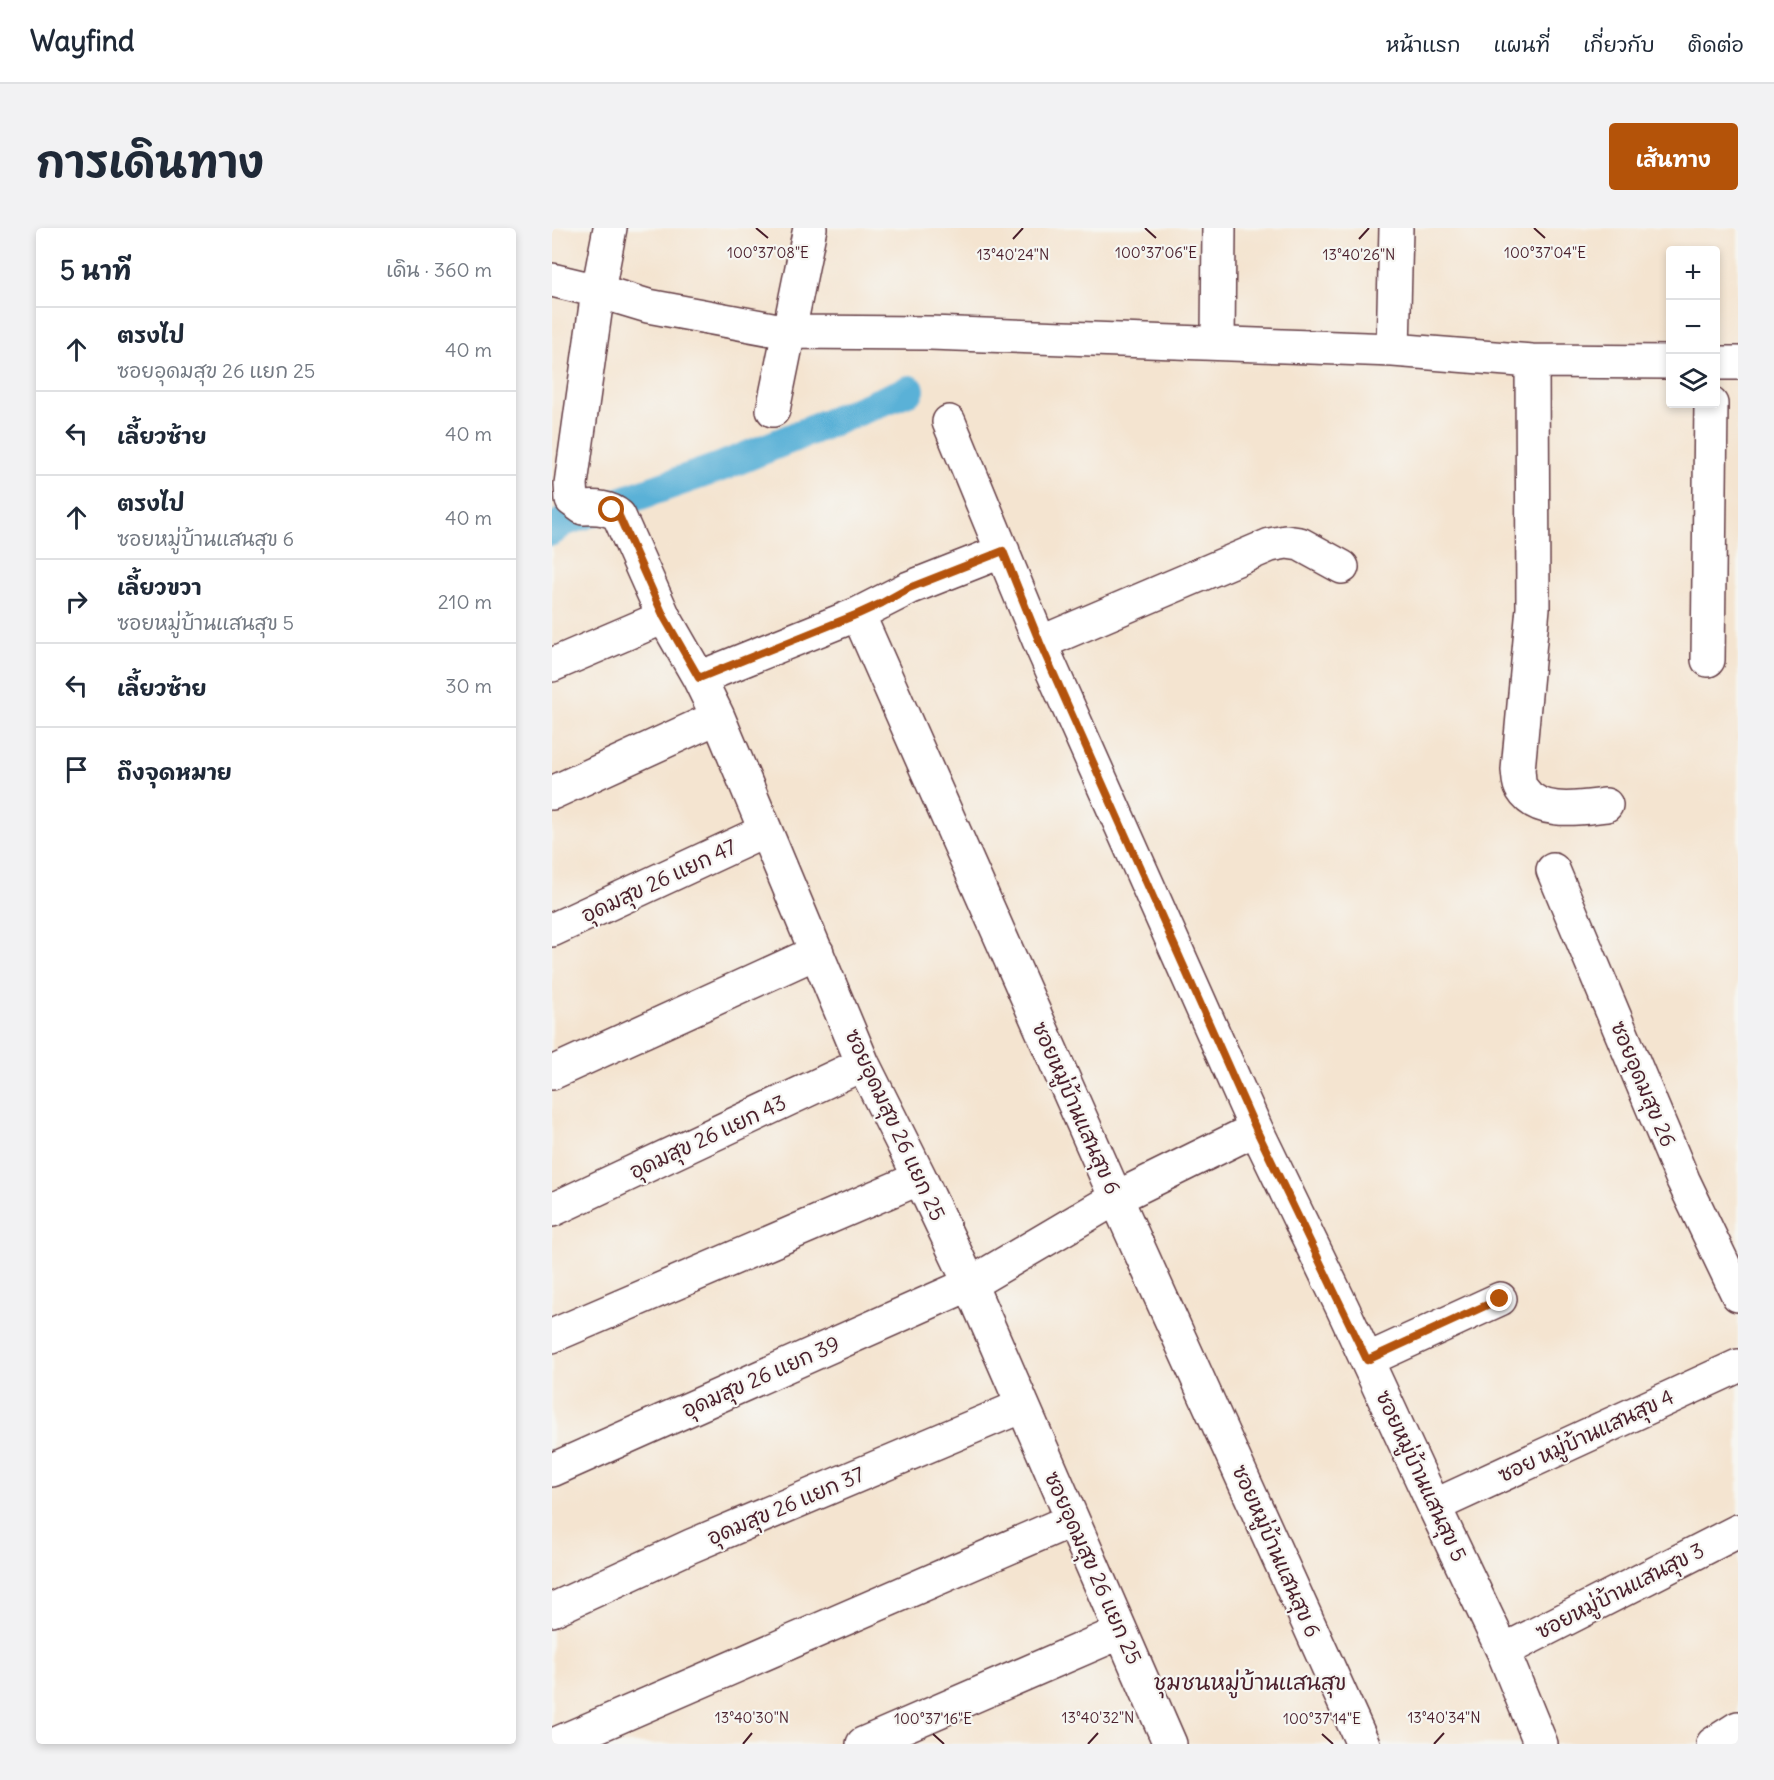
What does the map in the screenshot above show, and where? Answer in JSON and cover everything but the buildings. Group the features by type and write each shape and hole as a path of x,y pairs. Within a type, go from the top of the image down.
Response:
{"street":[{"path":"598,291 610,228"},
{"path":"773,410 810,228"},
{"path":"1218,343 1219,228"},
{"path":"1393,350 1396,228"},
{"path":"552,280 648,306 788,332 930,333 1393,350 1532,361 1666,362"},
{"name":"ซอยอุดมสุข 26 แยก 25","path":"598,291 571,484 572,500 583,508 604,509 619,516 664,617 699,678 718,717 864,1064 970,1284 1170,1744"},
{"path":"1532,361 1533,608 1518,770 1519,783 1522,790 1544,806 1566,809 1606,805"},
{"path":"1720,363 1738,363"},
{"path":"1708,660 1711,408"},
{"name":"ซอยหมู่บ้านแสนสุข 5","path":"949,422 1040,643 1256,1129 1503,1651 1541,1744"},
{"path":"1040,643 1270,545 1286,542 1300,544 1342,567"},
{"path":"699,678 858,614 909,588 1003,551"},
{"name":"ซอยหมู่บ้านแสนสุข 6","path":"858,614 1116,1198 1363,1744"},
{"path":"552,665 664,617"},
{"path":"552,793 718,717"},
{"name":"อุดมสุข 26 แยก 47","path":"552,930 765,831"},
{"name":"ซอยอุดมสุข 26","path":"1553,870 1683,1180 1738,1295"},
{"path":"552,1072 817,952"},
{"name":"อุดมสุข 26 แยก 43","path":"552,1210 864,1064"},
{"name":"อุดมสุข 26 แยก 39","path":"552,1470 970,1284 1116,1198 1256,1129"},
{"path":"552,1336 920,1178"},
{"path":"1367,1360 1500,1299"},
{"name":"ซอย หมู่บ้านแสนสุข 4","path":"1434,1506 1738,1366"},
{"name":"อุดมสุข 26 แยก 37","path":"552,1610 691,1546 1022,1406"},
{"path":"556,1744 1072,1520"},
{"name":"ซอยหมู่บ้านแสนสุข 3","path":"1503,1651 1738,1531"},
{"path":"864,1744 1121,1632"},
{"path":"1713,1744 1738,1728"}],"waterway":[{"path":"552,531 563,522 723,466 910,390"}],"district":[{"name":"ชุมชนหมู่บ้านแสนสุข","path":"1250,1682"}],"route":[{"path":"612,510 619,516 664,617 699,678 858,614 909,588 1003,551 1040,643 1256,1129 1367,1360 1500,1299"}]}
